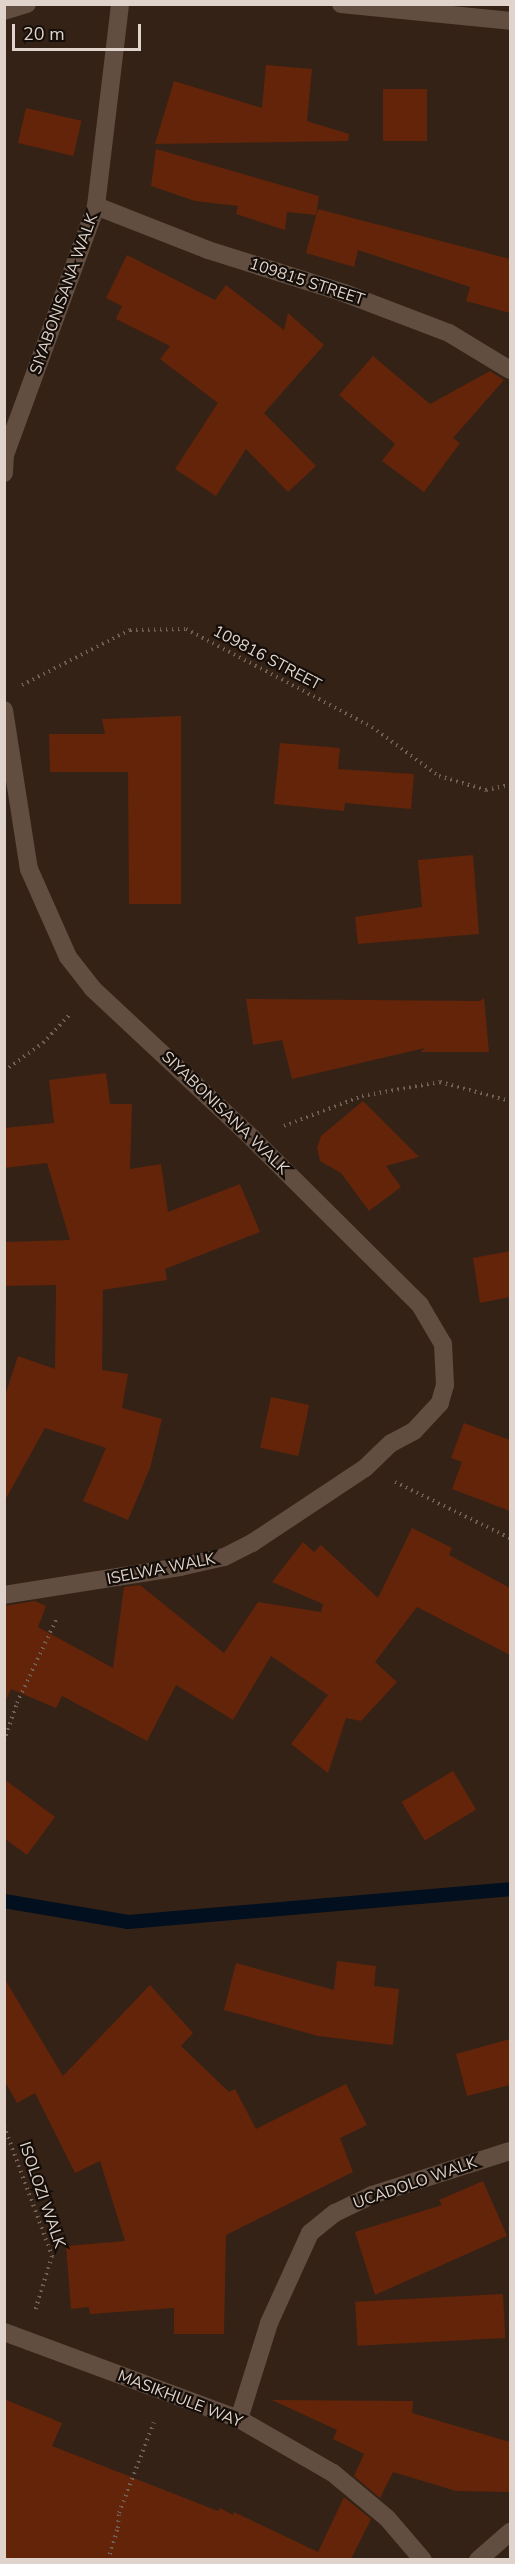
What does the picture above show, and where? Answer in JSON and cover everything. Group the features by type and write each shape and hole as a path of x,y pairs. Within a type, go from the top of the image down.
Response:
{"street":[{"path":"4,11 27,4"},
{"name":"SIYABONISANA WALK","path":"4,473 5,455 96,206 120,4"},
{"path":"341,4 510,21"},
{"name":"109815 STREET","path":"96,206 208,250 344,293 449,333 510,370"},
{"name":"SIYABONISANA WALK","path":"4,710 28,869 68,957 93,989 252,1138 420,1305 443,1344 445,1385 440,1403 414,1431 391,1443 365,1468"},
{"name":"ISELWA WALK","path":"4,1594 72,1585 224,1557 252,1543 365,1468"},
{"name":"UCADOLO WALK","path":"239,2420 269,2323 310,2233 336,2212 372,2195 510,2151"},
{"name":"MASIKHULE WAY","path":"4,2332 239,2420 333,2473 387,2518 423,2559"},
{"path":"478,2559 510,2532"}],"path":[{"name":"109816 STREET","path":"15,688 130,630 186,629 372,727 440,776 486,790 510,786"},
{"path":"4,1071 43,1043 93,989"},
{"path":"252,1138 362,1096 440,1082 510,1101"},
{"path":"365,1468 510,1538"},
{"path":"4,1741 17,1703 72,1585"},
{"name":"ISOLOZI WALK","path":"4,2126 52,2256 25,2340"},
{"path":"108,2559 135,2465 166,2394"}],"building":[{"path":"266,65 312,69 307,121 349,134 348,141 155,144 174,81 262,108"},
{"path":"383,89 427,89 427,141 383,141"},
{"path":"26,108 82,121 73,156 18,143"},
{"path":"156,149 319,196 316,215 287,212 285,230 236,214 238,206 195,201 151,186"},
{"path":"318,209 510,259 510,313 466,301 470,287 358,250 354,267 306,253"},
{"path":"127,255 215,300 226,285 284,330 288,313 324,345 264,413 316,466 288,492 246,449 216,496 175,469 218,403 160,359 170,346 116,319 122,306 106,298"},
{"path":"373,356 430,404 490,371 504,380 453,438 460,443 424,492 382,461 395,444 339,395"},
{"path":"181,716 181,904 129,904 128,772 50,772 49,734 105,734 102,719"},
{"path":"280,743 340,748 338,769 414,774 411,809 345,803 344,811 274,804"},
{"path":"473,855 479,934 358,944 355,917 422,907 418,860"},
{"path":"484,998 489,1052 421,1052 425,1048 292,1079 282,1040 253,1045 246,999 480,1001"},
{"path":"106,1073 110,1104 132,1104 130,1169 161,1164 168,1212 240,1184 260,1232 165,1269 167,1280 103,1290 102,1370 128,1374 122,1408 162,1419 150,1468 128,1520 83,1501 106,1448 45,1428 4,1502 4,1399 18,1356 55,1369 56,1285 4,1286 4,1242 70,1240 47,1163 4,1168 4,1128 54,1123 49,1080"},
{"path":"363,1101 419,1157 386,1166 401,1187 369,1211 341,1173 320,1161 317,1148 321,1136"},
{"path":"510,1251 510,1297 480,1303 473,1258"},
{"path":"271,1397 309,1405 298,1456 260,1448"},
{"path":"464,1423 510,1440 510,1511 452,1489 462,1462 451,1458"},
{"path":"412,1528 452,1548 449,1555 510,1588 510,1655 417,1607 375,1662 397,1682 361,1721 346,1718 328,1773 291,1744 328,1695 271,1656 233,1720 176,1685 147,1741 62,1696 56,1708 11,1689 4,1704 4,1606 35,1601 46,1606 38,1627 113,1668 124,1587 140,1585 224,1653 258,1602 321,1612 323,1604 272,1582 303,1542 314,1552 321,1545 378,1598"},
{"path":"453,1771 476,1810 425,1840 402,1802"},
{"path":"4,1779 55,1817 27,1855 4,1838"},
{"path":"337,1961 376,1966 374,1986 399,1989 393,2045 318,2036 224,2010 236,1963 334,1990"},
{"path":"4,1978 63,2076 150,1985 193,2033 181,2046 229,2092 235,2089 256,2129 346,2084 367,2125 340,2138 353,2172 226,2235 224,2334 174,2334 174,2308 90,2314 89,2307 71,2309 66,2246 125,2241 100,2161 75,2173 35,2093 17,2103 4,2080"},
{"path":"510,2039 510,2085 467,2096 456,2054"},
{"path":"483,2181 507,2236 375,2295 355,2232 442,2205 439,2200"},
{"path":"503,2294 505,2338 358,2346 355,2302"},
{"path":"4,2399 62,2423 52,2446 218,2511 220,2508 233,2515 234,2512 318,2552 344,2497 371,2519 351,2559 4,2559"},
{"path":"272,2400 413,2401 412,2413 510,2442 510,2492 456,2491 393,2472 380,2498 354,2476 364,2454 333,2439 337,2430"}],"waterway":[{"path":"4,1901 128,1922 510,1889"}]}
